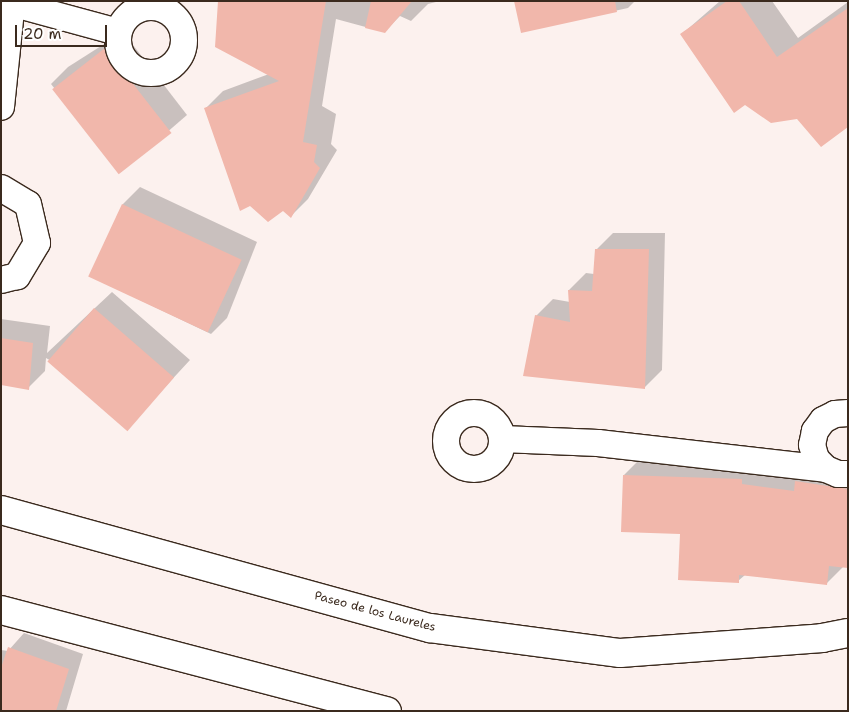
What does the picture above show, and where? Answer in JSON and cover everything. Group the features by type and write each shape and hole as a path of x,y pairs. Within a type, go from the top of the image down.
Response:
{"main road":[{"name":"Paseo de los Laureles","path":"1,510 430,628 620,653 822,638 848,633"},
{"path":"1,610 387,711"}],"street":[{"path":"1,107 11,2 118,32"},
{"path":"1,188 28,204 37,243 17,276 1,280"},
{"path":"837,471 816,459 812,445 815,432 823,420 834,414 848,413"},
{"path":"502,440 598,443 837,471"}],"building":[{"path":"218,1 326,1 303,142 317,145 314,162 320,168 291,218 283,211 268,222 250,206 240,211 204,108 279,81 215,47"},
{"path":"371,1 412,1 385,33 365,28"},
{"path":"514,1 615,1 617,12 521,33"},
{"path":"727,1 739,1 777,57 848,8 848,127 821,147 797,119 771,123 745,105 734,113 680,34"},
{"path":"105,48 171,133 119,174 52,89"},
{"path":"122,204 242,260 208,332 88,277"},
{"path":"595,249 649,249 645,389 523,376 535,315 570,322 568,290 592,291"},
{"path":"94,308 174,378 127,431 47,362"},
{"path":"1,338 33,343 29,390 1,385"},
{"path":"623,475 742,479 742,484 794,491 795,481 848,489 848,568 829,566 827,585 739,575 739,583 678,580 680,534 621,532"},
{"path":"8,647 69,669 56,711 1,711 1,668"}]}
